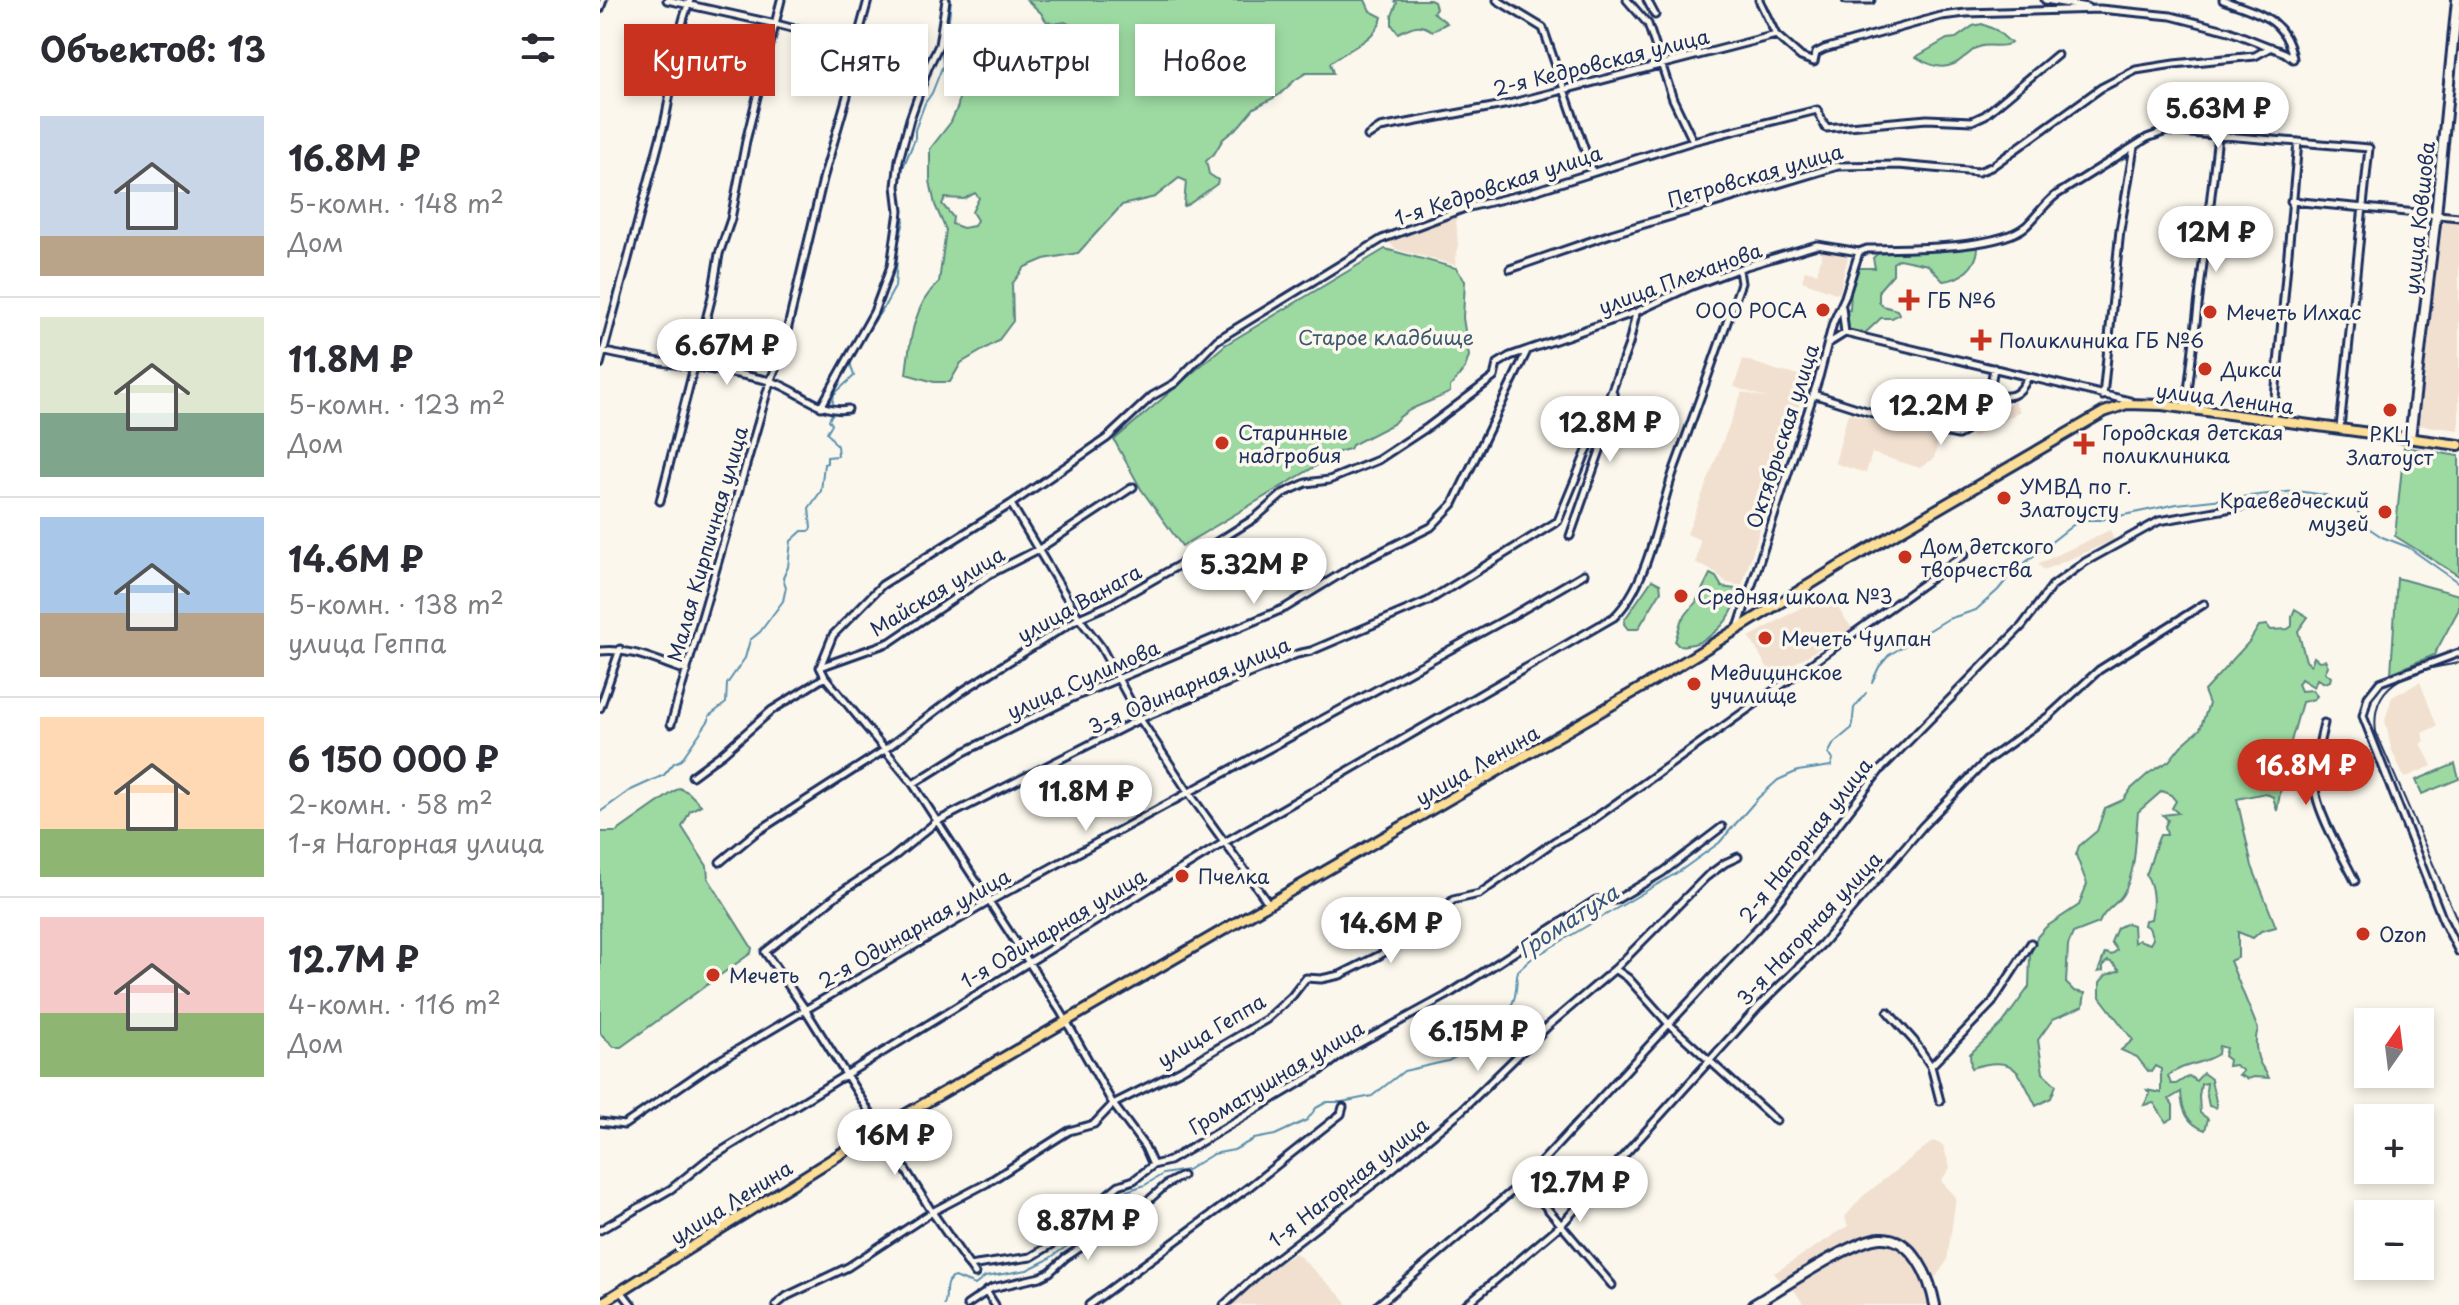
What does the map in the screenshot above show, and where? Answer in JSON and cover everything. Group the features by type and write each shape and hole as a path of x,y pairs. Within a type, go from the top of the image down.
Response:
{"main road":[{"name":"улица Ковшова","path":"2410,438 2457,0"},
{"name":"улица Ленина","path":"600,1304 882,1128 1738,631 1843,564 2087,421 2118,407 2143,404 2457,445"},
{"path":"1753,1305 1857,1244 1880,1238 1901,1243 1908,1250 1927,1278 1935,1305"}],"street":[{"path":"600,9 603,0"},
{"path":"667,0 689,2 791,28"},
{"path":"660,501 712,296 719,254 731,219 746,141 781,0"},
{"name":"Малая Кирпичная улица","path":"861,24 868,0"},
{"path":"928,68 939,45 946,0"},
{"path":"1497,0 1543,28 1592,171"},
{"path":"1627,0 1648,24 1673,99 1693,141"},
{"path":"1647,0 1655,15"},
{"path":"1759,0 1776,35 1801,57 1814,62 1816,53 1824,49 1941,16 2100,9"},
{"path":"1846,0 1871,0"},
{"path":"2045,0 2171,16 2229,31 2293,59 2285,35 2269,17 2223,0"},
{"path":"600,364 664,124 689,2"},
{"name":"2-я Кедровская улица","path":"1368,136 1380,128 1509,104 1776,35"},
{"name":"Петровская улица","path":"1510,269 1611,234 1852,163 1978,172 1991,167 2101,88 2136,70 2255,56 2271,47"},
{"name":"1-я Кедровская улица","path":"820,667 833,635 882,585 1011,504 1107,438 1152,396 1175,383 1217,340 1382,239 1465,208 1528,193 1693,141 1817,110 1826,128 1927,119 1972,121 1985,115 2057,55"},
{"name":"Малая Кирпичная улица","path":"671,724 770,382 782,352 823,179 847,96"},
{"path":"821,407 874,312 891,266 898,222 896,186 899,160 919,96"},
{"name":"улица Плеханова","path":"1497,364 1636,312 1692,286 1817,245 1859,252 1980,242 2012,234 2025,227 2056,195 2134,146 2166,131 2369,148 2363,208"},
{"path":"2186,409 2218,135"},
{"path":"2273,420 2298,142"},
{"path":"2103,396 2120,230 2134,146"},
{"path":"2291,201 2459,217"},
{"path":"2340,429 2363,208"},
{"name":"Октябрьская улица","path":"1738,631 1836,314 1842,305 1859,252"},
{"name":"1-я Одинарная улица","path":"600,1230 671,1189 707,1160 1225,842 1614,617 1625,607 1640,577 1675,467 1741,283 1739,270"},
{"path":"1842,305 1845,333"},
{"path":"1570,536 1616,405 1612,390 1629,344 1636,312"},
{"path":"1828,343 1845,333 2143,404"},
{"name":"улица Сулимова","path":"913,784 964,752 1070,699 1285,608 1357,564 1431,527 1453,504 1528,350"},
{"path":"602,351 630,358 693,365 770,382 793,389 821,407 833,411 848,409"},
{"name":"улица Ванага","path":"720,862 755,833 883,751 961,692 1079,618 1111,604 1193,557 1255,518 1284,493 1306,483 1329,480 1378,460 1494,377 1497,364"},
{"path":"1813,394 1910,425 1958,435 1964,432 1961,413 1984,404 1989,395 1994,368"},
{"path":"1989,395 2007,398 2022,390 2028,377"},
{"name":"3-я Одинарная улица","path":"805,1009 765,952 841,892 890,860 936,822 1140,719 1428,601 1558,521 1612,390"},
{"name":"Майская улица","path":"820,667 890,642 990,574 1039,549 1133,487"},
{"name":"2-я Нагорная улица","path":"1378,1305 1524,1181 1763,922 1881,769 2022,626 2052,586 2085,562 2159,521 2260,503 2312,501"},
{"path":"1011,504 1079,618 1101,647 1140,719 1189,793 1270,904"},
{"name":"улица Геппа","path":"776,1305 787,1296 848,1267 932,1212 987,1183 1069,1131 1094,1124 1113,1104 1181,1070 1267,1019 1306,978 1340,975 1380,955 1438,915 1453,900 1479,894 1555,841 1591,821 1965,554"},
{"name":"2-я Одинарная улица","path":"600,1122 624,1125 710,1066 990,901 1584,574"},
{"name":"3-я Нагорная улица","path":"1466,1305 1562,1224 1710,1059 1822,944 1923,826 1986,761 2049,716 2099,670 2204,604"},
{"path":"600,708 620,649"},
{"path":"600,651 620,649 637,652 687,671"},
{"path":"2459,653 2380,682 2368,697 2363,716 2443,920 2459,952"},
{"path":"820,667 883,751 913,784 1066,1020 1113,1104 1145,1147 1153,1165"},
{"path":"692,776 772,710 825,677"},
{"path":"2324,723 2317,748 2315,790 2355,881"},
{"name":"Громатушная улица","path":"968,1267 1031,1257 1092,1220 1108,1194 1119,1185 1134,1180 1153,1165 1169,1161 1320,1071 1349,1049 1446,996 1596,900 1616,900 1663,872 1722,827"},
{"name":"1-я Нагорная улица","path":"1224,1305 1269,1264 1428,1140 1549,1025 1615,969 1706,877 1738,857"},
{"path":"1931,1066 1992,1003 2031,943"},
{"path":"1615,969 1628,978 1668,1023 1776,1121"},
{"path":"805,1009 932,1212 975,1274"},
{"path":"1888,1012 1931,1066 1940,1101"},
{"path":"1089,1305 1249,1187 1341,1114 1343,1107"},
{"path":"967,1305 986,1291 1050,1272 1101,1234 1112,1213 1149,1200 1182,1176"},
{"path":"1524,1181 1612,1285"},
{"path":"621,1291 632,1305"},
{"path":"986,1291 995,1305"}],"shaded area":[{"path":"1456,216 1458,246 1455,265 1395,249 1388,241"},
{"path":"2441,220 2459,222 2459,430 2419,425"},
{"path":"1823,250 1848,257 1839,294 1802,281 1805,270 1817,273"},
{"path":"1743,359 1808,377 1742,586 1727,583 1715,572 1696,563 1700,540 1687,534 1742,392 1770,399 1734,387"},
{"path":"1992,399 2002,407 2014,401 2020,411 1973,438 1966,429 1962,414"},
{"path":"1848,413 1939,439 1934,458 1920,468 1872,453 1866,473 1835,463"},
{"path":"2110,530 2114,540 2044,570 2038,564"},
{"path":"1827,593 1852,628 1773,677 1749,637"},
{"path":"2420,682 2437,726 2422,733 2425,741 2421,743 2432,766 2404,778 2391,748 2385,720 2392,697"},
{"path":"1933,1141 1943,1145 1950,1168 1941,1181 1956,1197 1947,1261 1935,1278 1931,1305 1804,1305 1794,1290 1787,1293 1774,1273 1848,1226 1845,1217 1862,1197"},
{"path":"1296,1253 1347,1305 1230,1305 1274,1266"}],"green space":[{"path":"1027,0 1365,0 1370,11 1382,17 1368,38 1330,63 1333,73 1306,73 1279,95 1254,108 1223,139 1206,161 1209,174 1218,180 1217,184 1184,206 1186,181 1179,178 1155,197 1122,205 1078,253 1044,259 1025,267 1012,284 1013,321 998,341 961,363 950,382 934,382 906,374 911,336 918,313 923,301 939,282 946,230 935,205 930,181 930,149 951,122 959,96 1119,96 1119,24 1054,24 1046,21","holes":["975,193 979,198 972,212 977,220 974,226 963,228 952,224 953,217 942,204 945,198 964,199"]},
{"path":"1394,0 1430,0 1436,8 1433,12 1447,23 1432,31 1415,26 1398,33 1392,25 1397,3"},
{"path":"1982,24 1996,30 2011,43 1977,48 1946,66 1934,65 1916,57 1947,39 1956,38 1973,26"},
{"path":"1978,248 1971,267 1949,280 1943,281 1928,265 1899,259 1893,263 1893,274 1879,290 1879,302 1897,310 1899,314 1881,318 1863,335 1848,329 1846,311 1850,310 1851,289 1859,268 1875,268 1873,258 1877,254"},
{"name":"Старое кладбище","path":"1385,249 1456,268 1465,281 1463,318 1469,356 1450,392 1405,413 1393,424 1341,451 1182,546 1141,489 1114,440 1225,345"},
{"path":"2404,447 2459,456 2459,576 2395,536"},
{"path":"1710,574 1722,587 1735,589 1738,593 1736,603 1725,622 1708,637 1688,645 1678,645 1675,642 1681,621 1696,602"},
{"path":"2397,578 2459,595 2459,609 2434,655 2391,673"},
{"path":"1652,580 1660,584 1661,591 1638,629 1628,629 1625,619"},
{"path":"2295,609 2308,617 2298,631 2306,661 2311,665 2314,657 2319,661 2325,660 2328,666 2325,672 2331,677 2330,681 2325,683 2317,679 2314,687 2301,679 2298,684 2301,691 2312,690 2317,696 2302,702 2285,763 2277,811 2273,797 2265,793 2237,799 2252,866 2276,927 2261,931 2253,938 2238,932 2238,957 2230,961 2258,1029 2257,1052 2269,1078 2248,1079 2239,1075 2243,1071 2235,1065 2228,1066 2229,1060 2224,1056 2226,1048 2219,1046 2218,1054 2168,1076 2171,1084 2189,1076 2196,1081 2203,1073 2211,1079 2216,1108 2209,1106 2207,1083 2201,1084 2199,1096 2200,1113 2208,1119 2205,1130 2187,1116 2181,1092 2169,1099 2173,1105 2173,1118 2166,1122 2154,1103 2144,1105 2150,1094 2147,1090 2161,1093 2161,1069 2155,1066 2151,1072 2148,1071 2137,1057 2121,1050 2133,1040 2100,997 2100,982 2106,975 2120,970 2108,961 2103,965 2103,971 2098,972 2105,953 2112,955 2117,950 2111,942 2117,928 2127,923 2133,925 2134,943 2139,940 2150,944 2153,939 2149,928 2144,925 2145,920 2151,919 2153,908 2152,890 2146,875 2160,835 2167,835 2165,826 2168,820 2163,815 2178,813 2172,808 2176,801 2162,791 2138,812 2133,865 2123,894 2099,923 2073,933 2068,945 2066,983 2074,991 2085,993 2083,1006 2053,1019 2038,1040 2043,1073 2056,1085 2051,1098 2036,1106 2019,1074 2006,1064 1971,1068 1970,1054 2002,1024 2029,987 2030,955 2037,937 2046,927 2079,905 2087,884 2076,855 2079,846 2097,831 2105,808 2123,800 2131,789 2169,761 2200,729 2209,704 2204,691 2249,642 2259,626 2267,625 2271,630 2288,629 2292,626"},
{"path":"2455,764 2459,779 2422,794 2416,780"},
{"path":"679,788 701,805 690,811 682,827 707,866 708,878 752,948 751,953 621,1047 614,1047 600,1033 600,832 616,832"}],"waterway":[{"path":"899,177 915,139 915,130 925,103 943,65 942,50 947,38 951,0"},
{"path":"861,341 895,287 898,245 904,221 899,192"},
{"path":"832,406 834,394 854,376 849,359"},
{"path":"600,812 629,791 664,775 681,760 709,716 726,703 727,684 745,658 750,640 760,632 783,601 786,587 783,578 788,567 791,541 811,528 809,508 821,491 824,464 827,457 838,456 837,446 827,432 832,424 829,420 833,412"},
{"name":"Громатуха","path":"1872,682 1889,655 1948,619 1976,610 2012,573 2073,525 2085,520 2100,520 2177,504 2296,491 2325,495 2353,507 2367,527 2382,537 2408,547 2459,583"},
{"name":"Громатуха","path":"944,1305 948,1282 955,1277 975,1285 985,1277 1027,1270 1047,1260 1097,1225 1114,1195 1145,1185 1163,1174 1187,1170 1213,1154 1275,1135 1307,1120 1316,1108 1327,1102 1372,1096 1404,1071 1448,1061 1461,1054 1465,1042 1497,1021 1510,1007 1518,971 1531,959 1680,871 1719,843 1778,780 1798,771 1831,766 1833,759 1828,754 1834,743 1852,728 1854,708 1866,693"}],"tram line":[{"path":"2459,663 2427,669 2399,680 2380,699 2376,714 2376,732 2459,924"}],"place":[{"name":"ГБ №6","path":"1909,300"},
{"name":"ООО РОСА","path":"1823,310"},
{"name":"Мечеть Илхас","path":"2210,312"},
{"name":"Поликлиника ГБ №6","path":"1981,340"},
{"name":"Дикси","path":"2205,369"},
{"name":"РКЦ Златоуст","path":"2390,410"},
{"name":"Старинные надгробия","path":"1222,443"},
{"name":"Городская детская поликлиника","path":"2084,444"},
{"name":"УМВД по г. Златоусту","path":"2004,498"},
{"name":"Краеведческий музей","path":"2385,512"},
{"name":"Дом детского творчества","path":"1905,557"},
{"name":"Средняя школа №3","path":"1681,596"},
{"name":"Мечеть Чулпан","path":"1765,638"},
{"name":"Медицинское училище","path":"1694,684"},
{"name":"Пчелка","path":"1182,876"},
{"name":"Ozon","path":"2363,934"},
{"name":"Мечеть","path":"713,975"}]}
